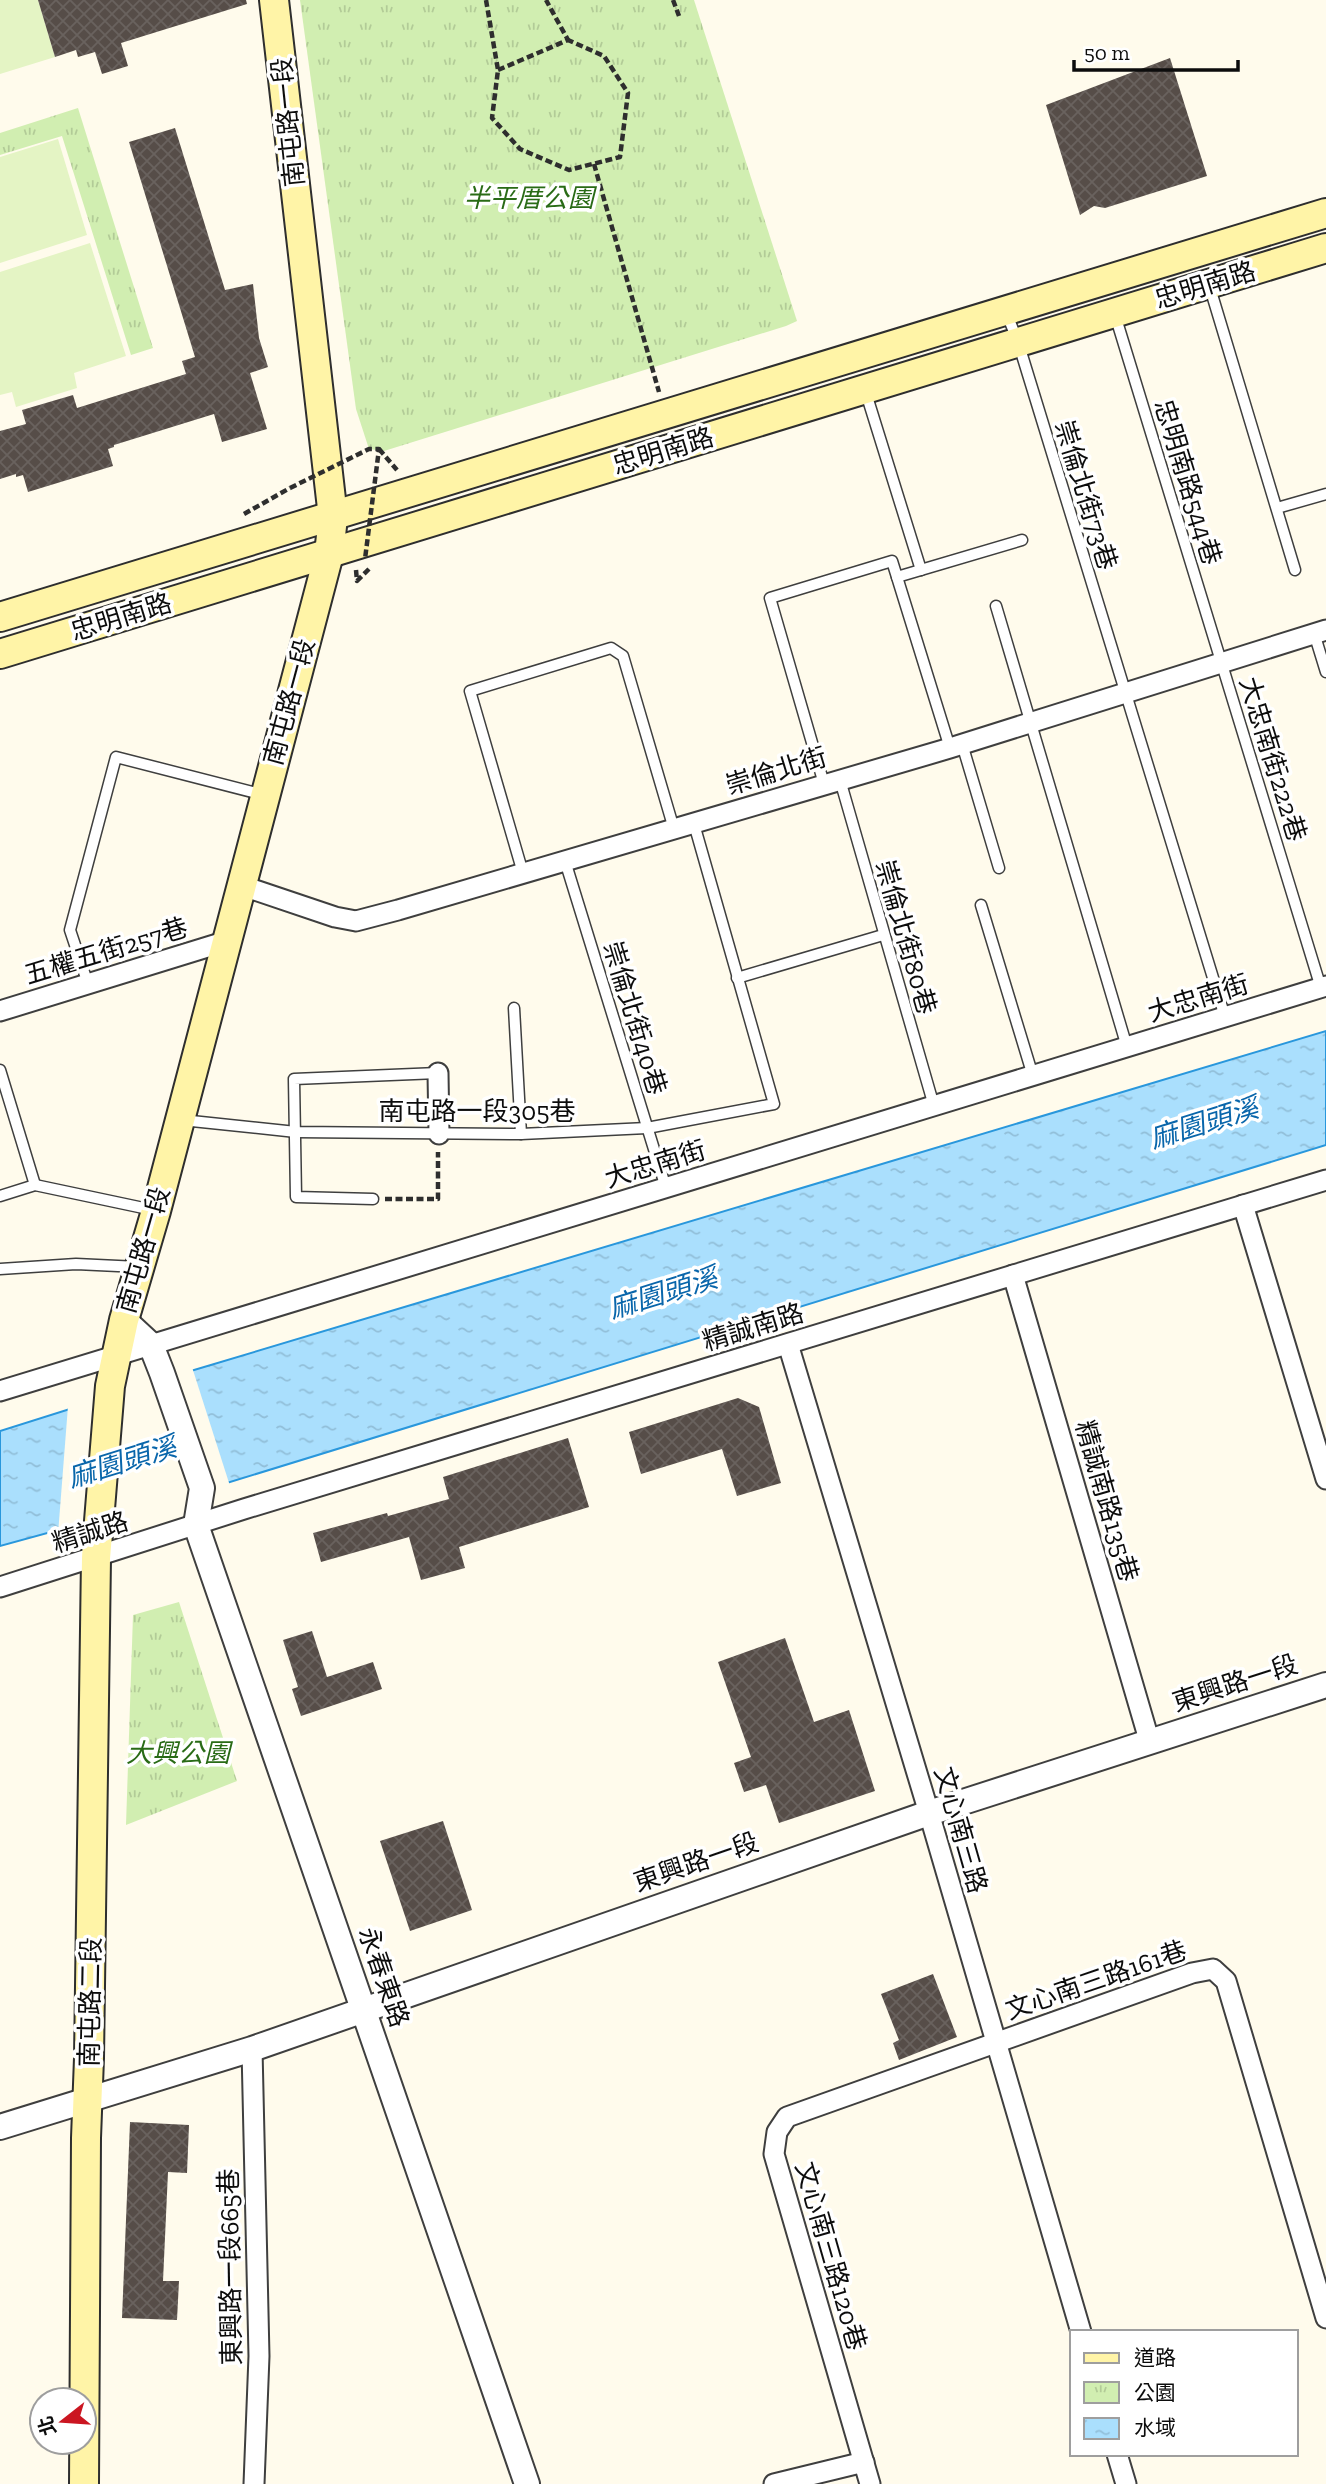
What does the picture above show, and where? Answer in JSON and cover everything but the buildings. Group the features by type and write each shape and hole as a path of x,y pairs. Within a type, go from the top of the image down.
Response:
{"main road":[{"name":"南屯路一段","path":"98,1520 109,1390 115,1356 156,1211 329,554 332,517 274,0"},
{"name":"忠明南路","path":"0,617 1326,213"},
{"name":"忠明南路","path":"0,654 1326,248"},
{"name":"南屯路二段","path":"84,2484 87,2099 98,1520"}],"street":[{"name":"崇倫北街","path":"240,885 335,917 356,921 956,746 1320,632"},
{"name":"五權五街257巷","path":"0,1010 227,941"},
{"name":"大忠南街","path":"0,1391 1324,987"},
{"path":"438,1073 439,1134"},
{"name":"精誠南路","path":"196,1525 1326,1180"},
{"path":"1243,1206 1326,1479"},
{"name":"精誠南路135巷","path":"1013,1275 1150,1743"},
{"path":"124,1320 151,1345"},
{"name":"文心南三路","path":"788,1344 1080,2330"},
{"name":"永春東路","path":"151,1345 202,1488 196,1525 527,2484"},
{"name":"精誠路","path":"0,1587 196,1525"},
{"name":"東興路一段","path":"0,2127 251,2049 929,1813 1326,1685"},
{"name":"文心南三路161巷","path":"995,2043 1192,1973 1213,1969 1226,1981 1326,2318"},
{"name":"文心南三路120巷","path":"870,2484 774,2154 777,2133 787,2116 995,2043"},
{"name":"東興路一段665巷","path":"251,2049 259,2356 254,2484"},
{"path":"1118,2456 1126,2484"},
{"path":"774,2484 864,2462"}],"lane":[{"path":"1209,284 1295,570"},
{"name":"崇倫北街73巷","path":"1006,310 1224,1017"},
{"name":"忠明南路544巷","path":"1115,313 1222,663"},
{"path":"865,389 920,570"},
{"path":"1277,508 1326,494"},
{"path":"999,868 897,577 1022,540"},
{"name":"崇倫北街80巷","path":"897,577 892,561 770,598 883,935 934,1106"},
{"path":"996,606 1127,1047"},
{"path":"1320,632 1326,671"},
{"path":"523,873 470,691 611,648 623,656 674,829"},
{"name":"大忠南街222巷","path":"1222,663 1324,987"},
{"path":"88,984 70,930 116,757 264,795"},
{"path":"694,824 737,978 883,935"},
{"name":"崇倫北街40巷","path":"565,860 666,1188"},
{"path":"981,905 1033,1076"},
{"name":"南屯路一段305巷","path":"178,1120 296,1132 521,1134 647,1128 774,1104 737,978"},
{"path":"514,1008 521,1134"},
{"path":"0,1070 35,1185"},
{"path":"373,1199 296,1196 294,1079 438,1073"},
{"path":"0,1196 35,1185 156,1211"},
{"path":"0,1269 76,1264 139,1266"}],"path":[{"path":"486,0 498,70 492,118 520,149 569,170 620,157 628,93 604,56 568,40 546,0"},
{"path":"673,0 679,16"},
{"path":"498,70 568,40"},
{"path":"594,164 666,414"},
{"path":"244,514 369,449 379,449 397,470"},
{"path":"365,559 379,449"},
{"path":"373,1199 438,1199 439,1134"}],"green space":[{"path":"0,0 38,0 55,57 0,74"},
{"name":"半平厝公園","path":"300,0 694,0 797,321 384,451 369,449 356,409"},
{"path":"78,108 153,348 131,355 62,136 0,155 0,133"},
{"path":"58,139 87,235 0,263 0,157"},
{"path":"90,243 126,356 74,373 77,388 16,407 12,392 0,395 0,272"},
{"name":"大興公園","path":"179,1602 237,1781 126,1825 133,1615"}],"water":[{"name":"麻園頭溪","path":"1326,1031 1326,1145 204,1490 0,1546 0,1431 184,1373"}],"pier":[{"path":"192,1367 230,1486 58,1534 68,1406"}]}
